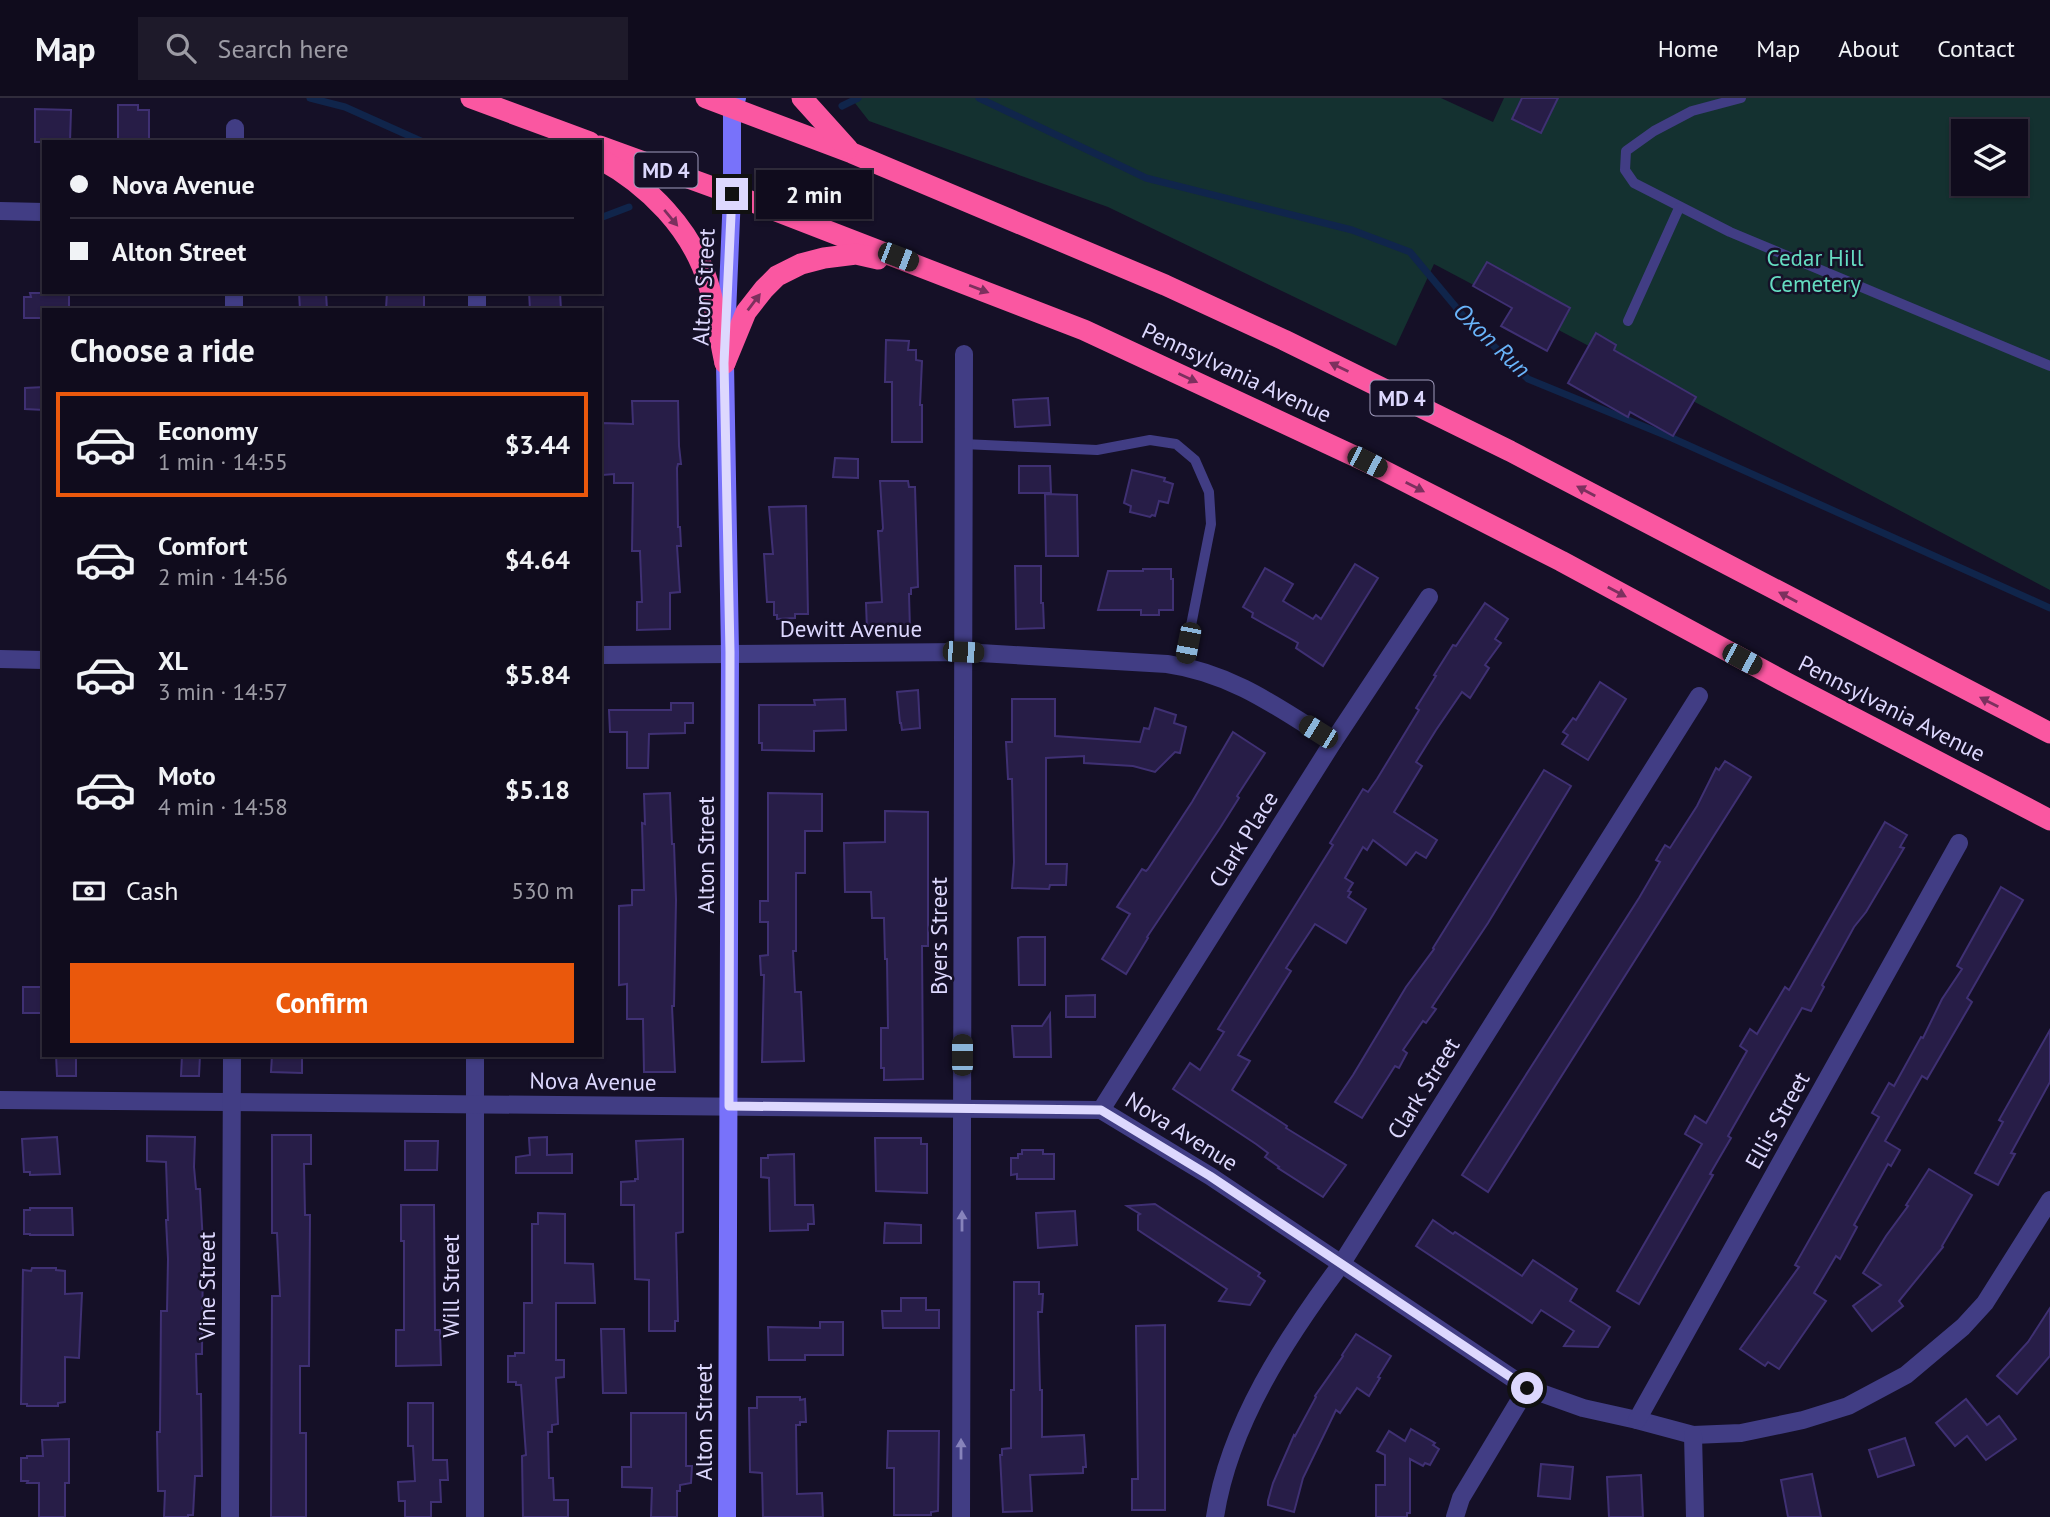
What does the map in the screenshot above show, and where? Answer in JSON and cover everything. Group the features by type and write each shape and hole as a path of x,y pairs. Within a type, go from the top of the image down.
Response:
{"highway":[{"path":"459,98 554,140"},
{"path":"471,98 585,140"},
{"name":"Pennsylvania Avenue","path":"706,98 735,103 1165,285 1284,340 1510,451 2050,733"},
{"path":"802,98 852,153"},
{"name":"Pennsylvania Avenue","path":"602,147 1084,330 1367,462 1561,561 2050,820"},
{"path":"602,160 651,194 689,241 708,283 724,363"},
{"path":"724,363 746,312 777,276 801,264 856,254 945,276"}],"street":[{"name":"Alton Street","path":"727,1517 730,652 724,363 735,103"},
{"path":"0,211 42,212"},
{"name":"Byers Street","path":"961,1517 964,354"},
{"name":"Clark Place","path":"1101,1110 1333,742 1429,597"},
{"name":"Dewitt Avenue","path":"602,654 963,652 1183,666 1237,684 1333,742"},
{"path":"0,659 42,660"},
{"name":"Clark Street","path":"1215,1517 1222,1483 1245,1417 1258,1391 1311,1304 1342,1263 1699,696"},
{"name":"Ellis Street","path":"1637,1420 1959,843"},
{"name":"Vine Street","path":"230,1517 232,1057"},
{"name":"Will Street","path":"475,1057 475,1517"},
{"name":"Nova Avenue","path":"0,1100 1101,1110 1210,1176 1527,1388 1583,1408 1693,1435 1741,1433 1803,1420 1848,1406 1906,1375 1963,1327 1985,1303 2050,1200"},
{"path":"1455,1517 1461,1497 1527,1388"},
{"path":"1693,1435 1695,1517"}],"lane":[{"path":"1741,98 1692,111 1654,131 1626,151 1625,170 1634,183 1730,232 2050,366"},
{"path":"1628,321 1679,208"},
{"path":"963,444 1097,450 1150,440 1176,444 1195,460 1209,492 1211,524 1183,666"}],"green space":[{"name":"Cedar Hill Cemetery","path":"851,98 1441,98 1493,122 1504,98 2050,98 2050,590 1434,264 1396,346 1108,207 869,121"}],"building":[{"path":"1522,98 1558,98 1541,133 1512,119"},
{"path":"118,105 138,105 138,110 149,110 149,140 118,140"},
{"path":"35,109 71,110 70,140 35,142"},
{"path":"1487,262 1570,308 1547,351 1501,326 1512,308 1473,286"},
{"path":"30,293 69,294 69,308 42,308 42,318 24,318 24,297 31,297"},
{"path":"299,294 326,294 327,308 300,308"},
{"path":"387,294 424,294 424,308 386,308"},
{"path":"529,294 560,294 561,308 530,308"},
{"path":"1596,333 1616,345 1614,350 1696,397 1673,436 1630,412 1628,417 1568,383"},
{"path":"886,340 909,341 908,350 916,350 916,360 922,361 922,442 892,442 892,382 885,382"},
{"path":"42,387 42,410 25,409 25,388"},
{"path":"1048,398 1050,425 1015,427 1013,400"},
{"path":"632,401 678,401 681,464 678,464 677,468 678,527 681,546 677,546 680,592 670,593 670,629 637,630 637,602 642,602 640,551 632,551 633,483 614,483 614,474 603,475 602,423 633,424"},
{"path":"835,458 858,459 858,478 833,477"},
{"path":"1019,466 1050,466 1051,493 1019,493"},
{"path":"1132,470 1165,478 1164,481 1173,484 1168,503 1159,501 1155,516 1130,512 1131,506 1124,503"},
{"path":"880,481 908,481 909,487 915,487 918,587 911,588 909,594 910,630 867,630 866,603 882,602 878,531 883,528"},
{"path":"1045,494 1077,495 1078,556 1046,556"},
{"path":"806,506 808,614 777,619 777,615 774,615 774,602 767,602 764,554 773,554 769,507"},
{"path":"1355,564 1378,578 1323,666 1296,648 1298,643 1252,617 1253,613 1243,607 1265,568 1293,584 1283,601 1313,619 1316,615 1321,619"},
{"path":"1015,566 1041,566 1044,628 1016,629"},
{"path":"1171,569 1173,610 1159,610 1159,615 1141,615 1141,610 1098,610 1108,571"},
{"path":"1485,603 1508,619 1495,639 1501,643 1485,665 1489,668 1470,698 1462,692 1436,730 1416,762 1422,766 1394,812 1437,840 1426,858 1416,852 1406,865 1373,840 1367,850 1363,847 1345,878 1353,883 1348,897 1366,909 1346,943 1315,924 1286,968 1291,971 1238,1055 1250,1061 1232,1090 1346,1165 1323,1197 1278,1168 1265,1157 1268,1153 1256,1144 1173,1089 1190,1063 1200,1070 1224,1032 1218,1029 1333,845 1330,843 1363,789 1368,792 1377,779 1419,710 1416,708 1436,676 1434,675"},
{"path":"1600,682 1626,699 1588,760 1562,744 1568,735 1563,732 1573,718 1576,720"},
{"path":"918,690 920,728 902,730 897,692"},
{"path":"845,699 846,730 814,731 814,751 762,750 762,743 759,743 759,705 815,705 814,700"},
{"path":"1012,699 1055,699 1055,736 1140,742 1144,728 1149,729 1155,708 1176,715 1174,723 1186,727 1180,753 1175,752 1155,772 1133,766 1084,763 1084,756 1046,758 1046,864 1067,864 1066,885 1050,885 1049,889 1012,888 1012,779 1008,779 1006,742 1012,742"},
{"path":"671,703 693,703 693,723 685,723 685,733 649,734 648,768 627,768 627,732 610,732 609,710 671,710"},
{"path":"1233,732 1265,753 1126,974 1102,959 1130,914 1117,907 1142,869 1148,869"},
{"path":"1725,761 1751,777 1488,1192 1462,1175 1639,898 1660,862 1656,860 1665,845 1670,848 1697,806 1716,768 1719,770"},
{"path":"1544,770 1571,786 1488,923 1432,1007 1436,1009 1426,1023 1423,1021 1403,1050 1407,1053 1399,1068 1395,1066 1362,1118 1335,1102 1406,987 1434,949"},
{"path":"670,793 676,900 672,1006 675,1072 644,1072 643,1019 627,1019 627,984 619,985 619,906 632,905 632,890 644,890 644,794"},
{"path":"768,793 822,794 822,831 805,831 805,873 796,873 796,951 793,951 795,992 801,992 804,1061 762,1062 764,975 761,975 760,956 768,955 768,922 760,922 760,901 768,901"},
{"path":"885,811 928,812 928,946 922,946 923,1079 884,1080 884,1068 881,1068 881,1028 888,1028 884,918 872,918 871,892 845,892 844,843 885,842"},
{"path":"1885,822 1907,835 1900,847 1904,848 1866,912 1854,927 1811,1011 1802,1008 1756,1087 1728,1136 1731,1138 1710,1174 1713,1175 1639,1304 1617,1291 1702,1144 1685,1134 1695,1116 1706,1123 1747,1051 1740,1046 1750,1029 1757,1034 1785,987 1789,990"},
{"path":"2001,887 2023,900 1967,998 1972,1002 1927,1079 1922,1076 1885,1141 1900,1150 1891,1166 1888,1164 1854,1225 1857,1227 1840,1259 1836,1256 1814,1293 1826,1301 1779,1369 1768,1362 1765,1366 1740,1349 1799,1267 1795,1265 1879,1117 1872,1113 1889,1083 1894,1086 1921,1037 1923,1038 1942,999 1962,969 1957,966"},
{"path":"1045,937 1045,985 1019,985 1018,938"},
{"path":"23,987 42,987 42,1013 23,1013"},
{"path":"1095,995 1095,1017 1066,1017 1066,996"},
{"path":"1050,1014 1051,1057 1014,1057 1012,1026 1042,1026"},
{"path":"2050,1030 2050,1082 2011,1153 2015,1154 1998,1185 1975,1173 2003,1122 1999,1120"},
{"path":"56,1057 76,1057 76,1076 57,1076"},
{"path":"182,1057 200,1057 199,1076 181,1076"},
{"path":"272,1057 302,1057 302,1073 271,1072"},
{"path":"272,1135 311,1135 311,1164 304,1164 305,1215 310,1215 309,1366 300,1366 300,1433 306,1433 306,1517 271,1517 272,1296 280,1296 277,1233 272,1233"},
{"path":"147,1136 195,1137 194,1167 196,1189 200,1189 203,1244 202,1354 196,1354 197,1394 201,1394 202,1476 195,1476 193,1515 188,1517 164,1517 165,1491 158,1491 161,1311 167,1311 168,1220 166,1162 147,1161"},
{"path":"57,1137 60,1174 30,1175 30,1172 24,1172 22,1139"},
{"path":"547,1137 547,1155 572,1154 572,1173 516,1173 516,1157 530,1155 529,1138"},
{"path":"875,1138 921,1138 921,1144 927,1144 927,1193 876,1191"},
{"path":"683,1139 683,1232 676,1233 678,1321 675,1321 675,1331 649,1331 649,1280 635,1279 634,1205 621,1205 621,1182 638,1179 636,1141"},
{"path":"405,1141 438,1141 437,1170 405,1170"},
{"path":"1022,1150 1043,1150 1043,1154 1054,1154 1054,1179 1017,1179 1017,1174 1011,1175 1011,1158 1018,1158"},
{"path":"794,1154 795,1205 813,1205 814,1224 808,1224 808,1230 770,1231 769,1178 761,1177 761,1158 768,1158 768,1155"},
{"path":"1929,1169 1972,1195 1943,1247 1899,1301 1903,1306 1872,1331 1853,1306 1881,1285 1863,1273"},
{"path":"1155,1204 1260,1273 1258,1276 1265,1281 1250,1305 1219,1301 1227,1289 1138,1230 1140,1214 1127,1206"},
{"path":"401,1205 434,1205 435,1330 440,1330 441,1365 396,1366 396,1330 404,1330 404,1241 401,1241"},
{"path":"72,1208 73,1235 24,1234 24,1210"},
{"path":"1075,1211 1077,1245 1038,1248 1036,1213"},
{"path":"538,1213 565,1214 565,1263 593,1264 595,1303 556,1303 556,1360 564,1360 564,1377 556,1378 558,1424 552,1425 552,1432 548,1432 549,1478 553,1478 554,1500 568,1500 568,1517 523,1517 522,1456 526,1455 521,1385 508,1382 508,1356 524,1353 524,1303 532,1303 532,1224 538,1224"},
{"path":"1433,1220 1522,1276 1533,1260 1577,1289 1570,1301 1610,1327 1598,1347 1564,1346 1574,1331 1541,1310 1532,1323 1416,1246"},
{"path":"885,1223 921,1225 921,1243 884,1243"},
{"path":"32,1268 56,1268 65,1271 65,1294 82,1293 79,1358 65,1357 65,1402 58,1403 58,1406 21,1404 23,1270 31,1271"},
{"path":"1014,1282 1039,1282 1039,1294 1043,1294 1042,1312 1038,1312 1042,1437 1084,1435 1086,1467 1083,1467 1083,1473 1030,1475 1032,1511 1003,1512 1000,1455 1002,1449 1011,1448"},
{"path":"901,1298 926,1298 926,1310 939,1310 939,1328 883,1328 882,1311 901,1311"},
{"path":"2050,1308 2050,1356 2017,1394 1997,1376 2028,1342"},
{"path":"820,1322 843,1322 843,1355 805,1355 805,1360 769,1360 768,1327 820,1328"},
{"path":"1165,1325 1165,1510 1132,1510 1132,1479 1138,1479 1136,1326"},
{"path":"601,1329 624,1329 626,1393 603,1393"},
{"path":"1356,1334 1391,1356 1378,1377 1380,1378 1369,1396 1357,1388 1340,1413 1336,1410 1303,1478 1294,1512 1268,1505 1273,1483 1294,1435 1315,1396"},
{"path":"757,1397 805,1399 806,1422 796,1425 797,1494 822,1493 823,1517 763,1517 762,1473 750,1472 749,1408 757,1408"},
{"path":"1966,1399 1987,1425 1999,1416 2016,1439 1986,1460 1967,1436 1955,1446 1936,1423"},
{"path":"408,1403 433,1403 433,1460 447,1460 448,1480 440,1480 441,1502 431,1502 431,1517 405,1517 405,1501 399,1501 398,1482 415,1481 413,1446 408,1446"},
{"path":"631,1413 686,1413 686,1466 692,1466 691,1483 680,1485 680,1491 677,1491 677,1517 651,1517 652,1488 622,1487 622,1467 631,1467"},
{"path":"1411,1429 1435,1443 1433,1445 1439,1449 1430,1465 1425,1463 1423,1466 1410,1459 1410,1513 1407,1513 1407,1517 1376,1517 1376,1485 1385,1485 1385,1455 1377,1451 1389,1431 1405,1441"},
{"path":"888,1431 939,1431 938,1511 931,1512 931,1515 894,1515 894,1468 887,1468"},
{"path":"1905,1438 1914,1465 1878,1477 1869,1450"},
{"path":"69,1439 69,1483 65,1483 65,1517 39,1517 39,1483 21,1481 21,1458 43,1456 42,1440"},
{"path":"1541,1464 1573,1467 1570,1499 1538,1496"},
{"path":"1812,1474 1821,1517 1788,1517 1781,1480"},
{"path":"1641,1475 1643,1517 1609,1517 1607,1477"}],"waterway":[{"name":"Oxon Run","path":"310,98 345,107 419,140"},
{"name":"Oxon Run","path":"842,106 858,98"},
{"name":"Oxon Run","path":"979,98 1146,178 1352,230 1410,252 1465,318 1528,379 1672,438 2050,608"},
{"name":"Oxon Run","path":"602,217 629,207"}],"route":[{"path":"732,194 724,363 730,652 729,1106 1101,1110 1210,1176 1527,1388"}]}
